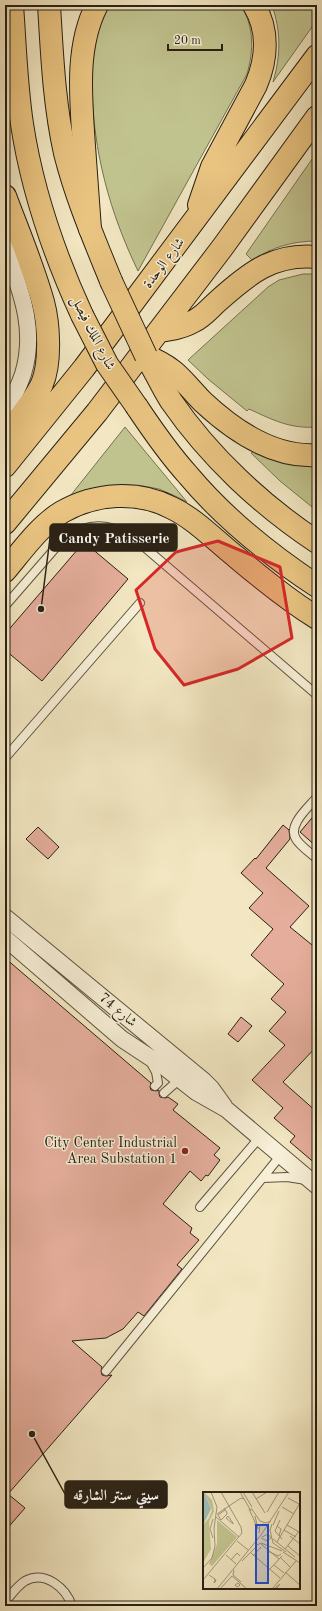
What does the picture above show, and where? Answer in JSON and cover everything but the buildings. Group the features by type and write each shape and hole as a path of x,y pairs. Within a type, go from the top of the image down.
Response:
{"main road":[{"name":"شارع الملك فيصل","path":"12,5 17,82 22,124 40,206 53,246 82,315 107,364 160,441 189,476 223,511 259,544 317,586"},
{"path":"49,5 53,73 58,113 65,152 74,185 111,281 146,356 171,400 191,427 222,462 261,500 317,542"},
{"path":"90,229 82,115 82,85 86,35 90,20 97,5"},
{"path":"194,221 212,167 262,71 265,55 265,40 262,24 254,5"},
{"name":"شارع الوحدة","path":"5,466 84,368 317,56"},
{"path":"5,523 97,412 159,331 317,117"},
{"path":"5,196 43,304 48,349 46,368 42,384 33,399 5,437"},
{"path":"159,331 178,328 196,321 240,281 265,265 278,260 293,257 317,257"},
{"path":"146,356 175,373 219,416 253,438 280,452 295,455 317,455"},
{"path":"5,571 46,525 61,513 78,504 97,498 116,495 135,496 173,508 189,518 274,589 317,618"}],"street":[{"path":"5,246 25,308 29,333 28,359 20,383 5,409"},
{"name":"شارع 74","path":"5,917 185,1075"},
{"name":"شارع 74","path":"5,938 122,1039 144,1054 211,1088 226,1109 314,1184"}],"lane":[{"path":"5,606 65,537 77,530 91,526 105,526 118,530 142,545 317,695"},
{"path":"5,758 140,603"},
{"path":"317,797 293,829 295,839 317,859"},
{"path":"144,1054 158,1075 158,1083 155,1086"},
{"path":"164,1094 185,1075"},
{"path":"200,1207 260,1137"},
{"path":"106,1371 281,1155"},
{"path":"263,1178 287,1177 314,1184"},
{"path":"5,1602 16,1589 26,1581 38,1578 50,1580 60,1587 68,1595 72,1606"}],"highlighted area":[{"path":"218,541 280,567 292,638 238,669 184,685 155,649 136,590 176,552"}],"green space":[{"path":"108,5 241,5 248,22 252,39 251,56 247,74 138,271 111,204 100,158 93,111 91,59 95,39 104,12"},
{"path":"272,5 317,5 317,20 273,82 279,53 279,44 277,25"},
{"path":"317,152 317,241 300,242 275,248 252,260 246,254"},
{"path":"303,274 317,274 317,427 298,427 282,423 249,409 247,411 208,379 188,360 268,287 279,280"},
{"path":"125,427 187,502 159,489 127,485 63,505"},
{"path":"257,450 317,462 317,511 280,481 251,453"}],"place":[{"name":"Candy Patisserie","path":"41,609"},
{"name":"City Center Industrial Area Substation 1","path":"185,1151"},
{"name":"سيتي سنتر الشارقه","path":"32,1434"}]}
